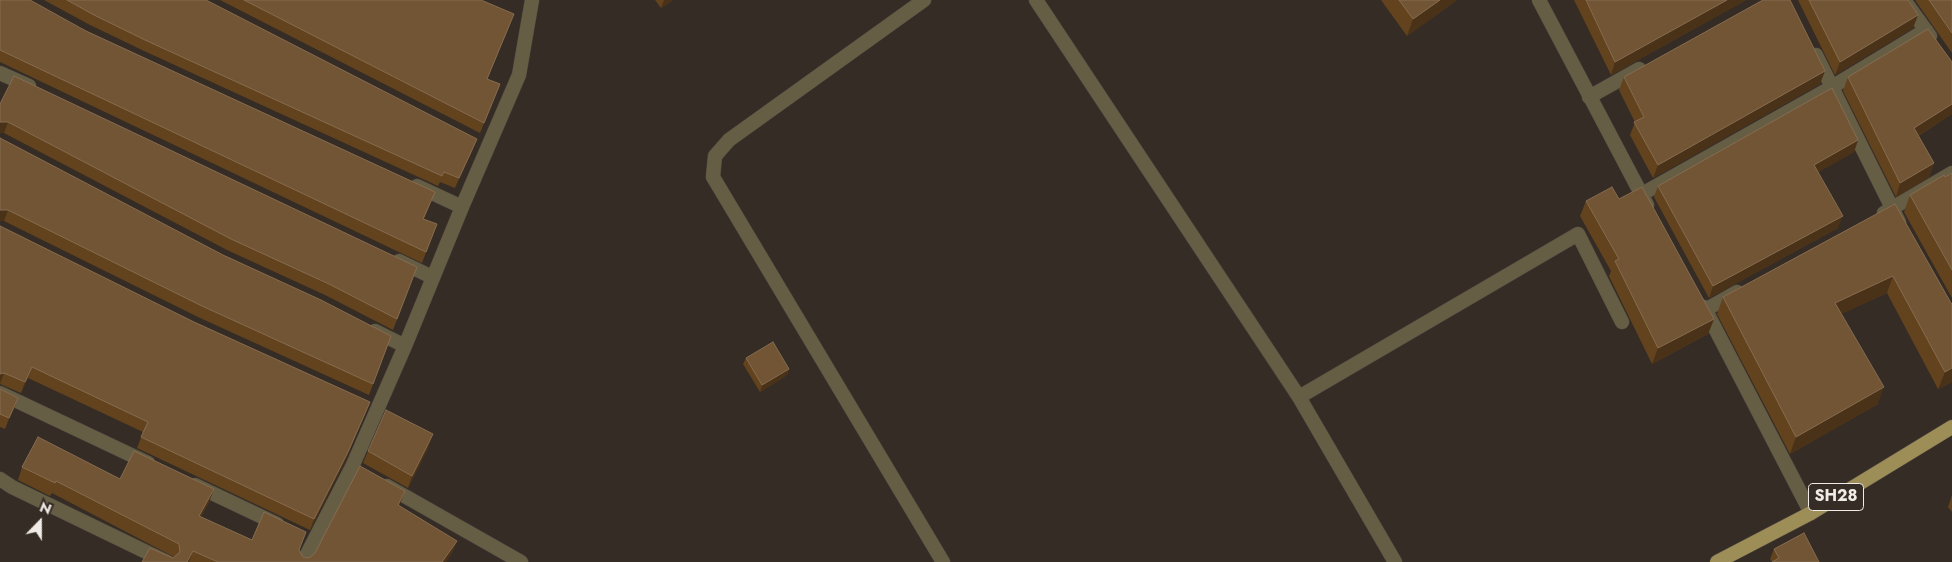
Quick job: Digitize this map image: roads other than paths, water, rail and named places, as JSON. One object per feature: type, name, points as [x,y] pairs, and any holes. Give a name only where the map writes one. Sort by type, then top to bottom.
[{"type":"main road","name":"SH28","points":[[1718,562],[1811,513],[1952,427]]},
{"type":"street","points":[[924,0],[729,140],[715,156],[713,177],[943,562]]},
{"type":"street","points":[[1036,0],[1299,397],[1395,562]]},
{"type":"street","points":[[1539,0],[1655,219]]},
{"type":"street","points":[[1904,0],[1936,45]]},
{"type":"street","points":[[304,562],[309,539],[356,469],[372,406],[405,346],[462,207],[484,145],[519,76],[528,2]]},
{"type":"street","points":[[1642,194],[1832,87],[1926,30]]},
{"type":"street","points":[[1810,43],[1906,234]]},
{"type":"street","points":[[1589,97],[1651,63]]},
{"type":"street","points":[[0,73],[45,94]]},
{"type":"street","points":[[1875,218],[1952,173]]},
{"type":"street","points":[[408,182],[462,207]]},
{"type":"street","points":[[1299,397],[1578,234],[1622,322]]},
{"type":"street","points":[[387,256],[432,277]]},
{"type":"street","points":[[1705,310],[1748,287]]},
{"type":"street","points":[[1696,293],[1811,513]]},
{"type":"street","points":[[363,324],[405,346]]},
{"type":"street","points":[[0,393],[161,469]]},
{"type":"street","points":[[179,478],[286,528]]},
{"type":"street","points":[[0,479],[12,487],[167,562]]},
{"type":"street","points":[[377,481],[521,562]]}]
